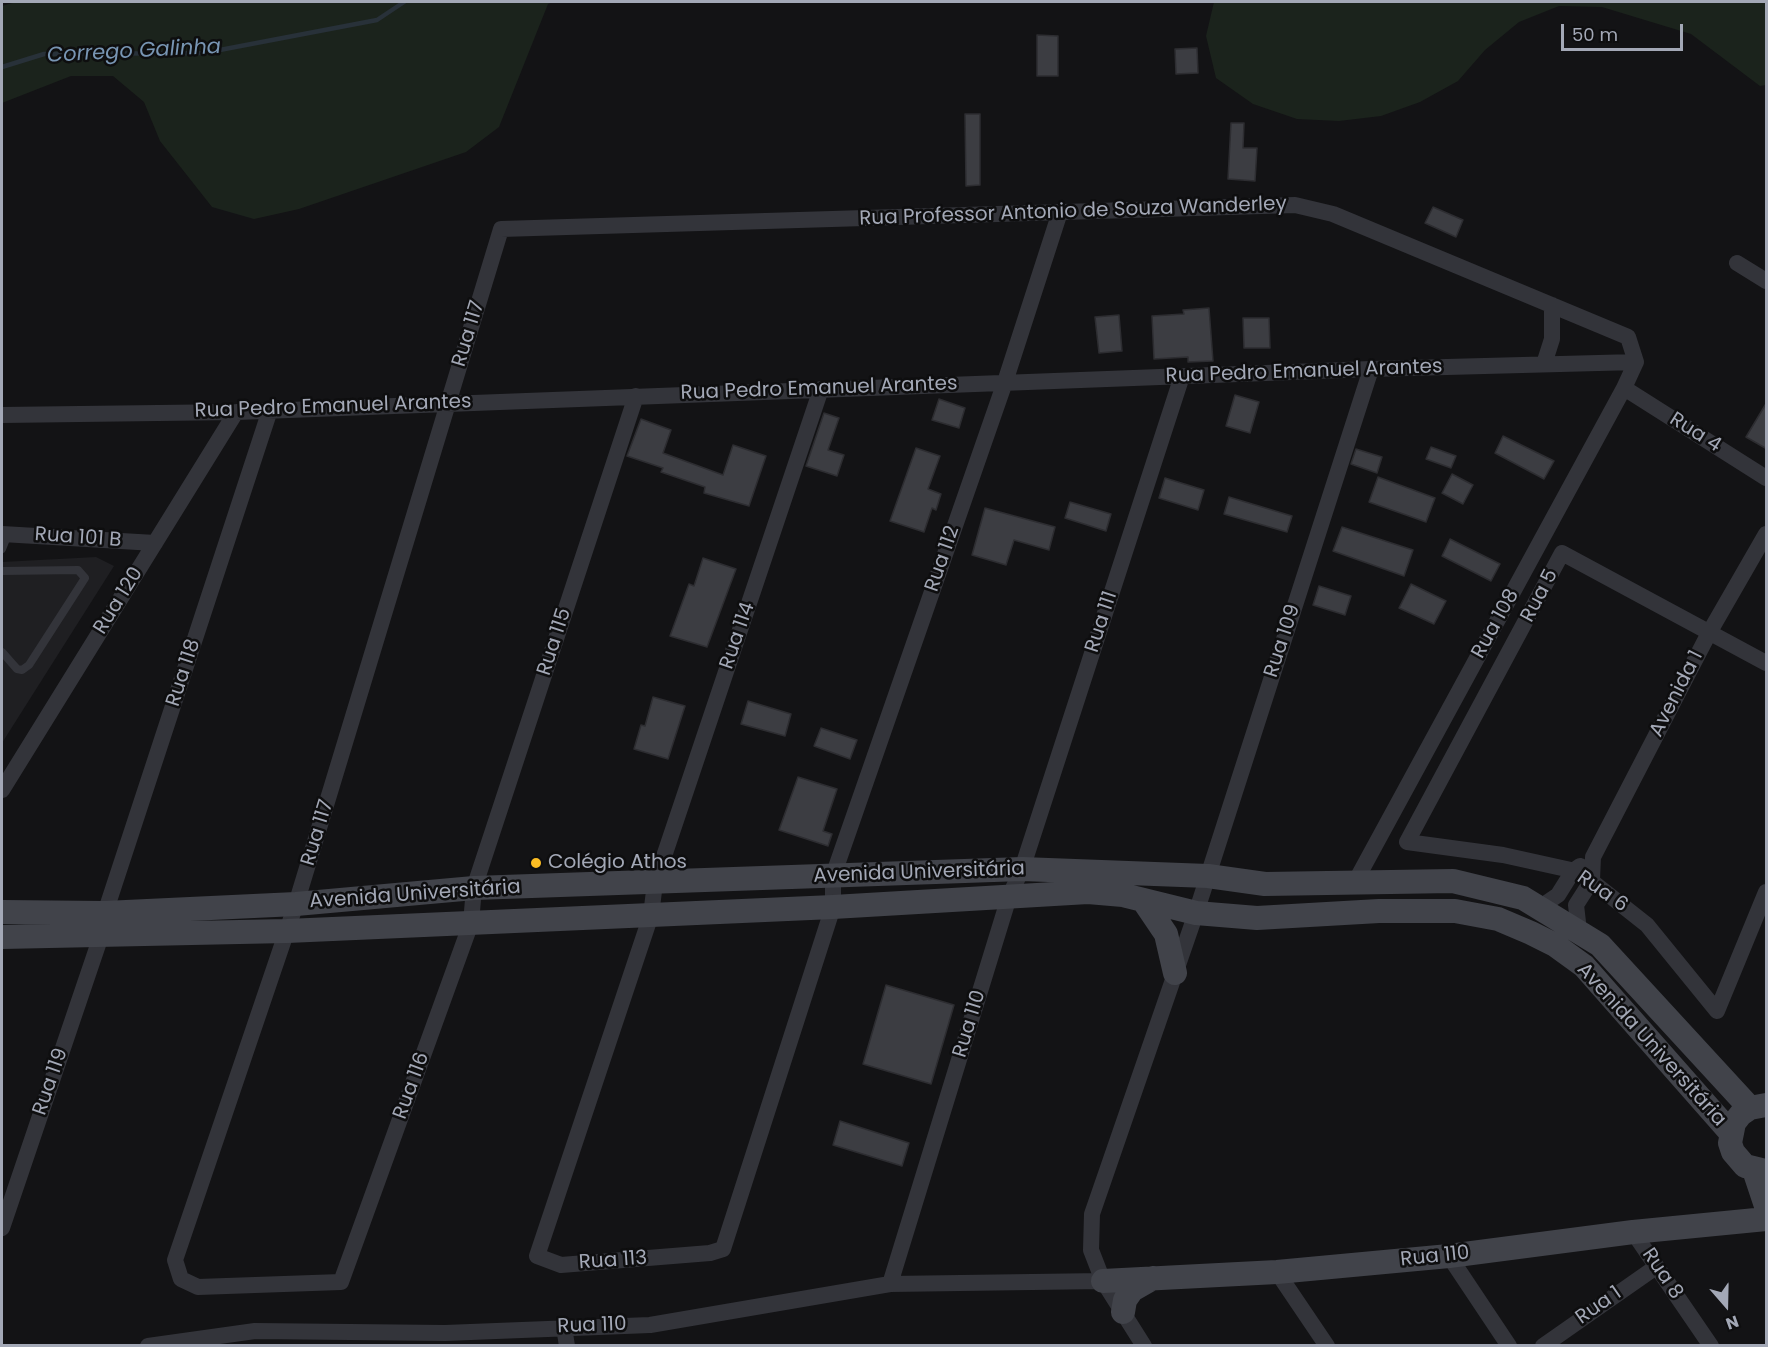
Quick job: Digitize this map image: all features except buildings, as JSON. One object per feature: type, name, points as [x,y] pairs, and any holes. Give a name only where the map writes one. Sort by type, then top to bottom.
[{"type":"street","name":"Rua Professor Antonio de Souza Wanderley","points":[[501,229],[1295,205],[1333,213],[1628,337],[1636,362]]},
{"type":"street","name":"Rua 112","points":[[833,908],[833,876],[1005,382],[1060,212]]},
{"type":"street","name":"Rua 117","points":[[341,1282],[198,1287],[181,1279],[175,1260],[296,904],[501,229]]},
{"type":"street","points":[[1737,263],[1767,281]]},
{"type":"street","points":[[1544,364],[1551,339],[1552,305]]},
{"type":"street","name":"Rua Pedro Emanuel Arantes","points":[[2,415],[236,412],[1005,382],[1636,362]]},
{"type":"street","name":"Rua 108","points":[[1354,884],[1624,388],[1636,362]]},
{"type":"street","name":"Rua 109","points":[[1196,913],[1371,369]]},
{"type":"street","name":"Rua 111","points":[[1022,869],[1182,376]]},
{"type":"street","name":"Rua 4","points":[[1624,388],[1767,478]]},
{"type":"street","name":"Rua 114","points":[[655,883],[821,389]]},
{"type":"street","name":"Rua 115","points":[[474,888],[636,396]]},
{"type":"street","name":"Rua 118","points":[[103,925],[270,410]]},
{"type":"street","name":"Rua 120","points":[[2,790],[236,412]]},
{"type":"street","name":"Avenida 1","points":[[1592,880],[1593,857],[1709,633],[1767,534]]},
{"type":"street","name":"Rua 101 B","points":[[4,539],[155,543]]},
{"type":"street","name":"Rua 5","points":[[1407,842],[1562,553],[1767,663]]},
{"type":"street","name":"Rua 6","points":[[1407,842],[1503,855],[1573,871],[1592,880],[1647,924],[1717,1011],[1767,892]]},
{"type":"street","name":"Avenida 1","points":[[1573,871],[1593,857]]},
{"type":"street","name":"Avenida Universitária","points":[[2,937],[296,904],[474,888],[1022,869],[1208,876],[1272,884],[1453,881],[1523,898],[1600,945],[1758,1106],[1741,1114],[1731,1133],[1730,1143],[1738,1160],[1760,1171]]},
{"type":"street","name":"Rua 110","points":[[890,1284],[1010,897],[1022,869]]},
{"type":"street","points":[[1539,908],[1558,895],[1573,871]]},
{"type":"street","points":[[1579,931],[1576,905],[1592,880]]},
{"type":"street","name":"Rua 113","points":[[655,883],[651,915],[537,1256],[561,1265],[710,1253],[723,1249],[833,908]]},
{"type":"street","points":[[1272,884],[1278,917]]},
{"type":"street","name":"Rua 116","points":[[341,1282],[471,923],[474,888]]},
{"type":"street","name":"Avenida Universitária","points":[[2,912],[103,925],[287,931],[833,908],[1088,892],[1143,900],[1196,913],[1257,918],[1379,911],[1455,911],[1498,919],[1531,933],[1555,945],[1584,966],[1731,1133]]},
{"type":"street","points":[[1143,900],[1166,934],[1175,973]]},
{"type":"street","points":[[1144,1346],[1103,1281],[1091,1250],[1092,1214],[1196,913]]},
{"type":"street","name":"Rua 119","points":[[2,1228],[103,925]]},
{"type":"street","points":[[1760,1171],[1767,1206]]},
{"type":"street","name":"Rua 110","points":[[148,1346],[255,1331],[445,1333],[650,1325],[890,1284],[1103,1281],[1277,1272],[1449,1256],[1633,1232],[1767,1219]]},
{"type":"street","name":"Rua 8","points":[[1633,1232],[1711,1346]]},
{"type":"street","points":[[1449,1256],[1509,1346]]},
{"type":"street","name":"Rua 1","points":[[1543,1346],[1656,1267]]},
{"type":"street","points":[[1277,1272],[1327,1346]]},
{"type":"street","points":[[1123,1312],[1125,1300],[1132,1290],[1153,1278]]},
{"type":"street","points":[[564,1327],[567,1346]]},
{"type":"lane","points":[[2,571],[78,570],[85,578],[29,665],[22,670],[17,669],[2,652]]},
{"type":"shaded area","points":[[16,2],[553,2],[548,4],[499,127],[466,152],[299,209],[254,219],[212,207],[160,141],[144,102],[113,76],[71,76],[2,103],[2,6]]},
{"type":"shaded area","points":[[1214,2],[1766,2],[1766,85],[1760,86],[1691,34],[1602,7],[1559,6],[1519,22],[1485,50],[1458,81],[1420,102],[1381,116],[1339,121],[1297,119],[1253,104],[1216,78],[1206,36]]},
{"type":"shaded area","points":[[96,557],[114,566],[2,743],[2,562]]},
{"type":"waterway","name":"Corrego Galinha","points":[[2,67],[44,54],[204,53],[377,20],[404,2]]},
{"type":"place","name":"Colégio Athos","points":[[536,863]]}]
